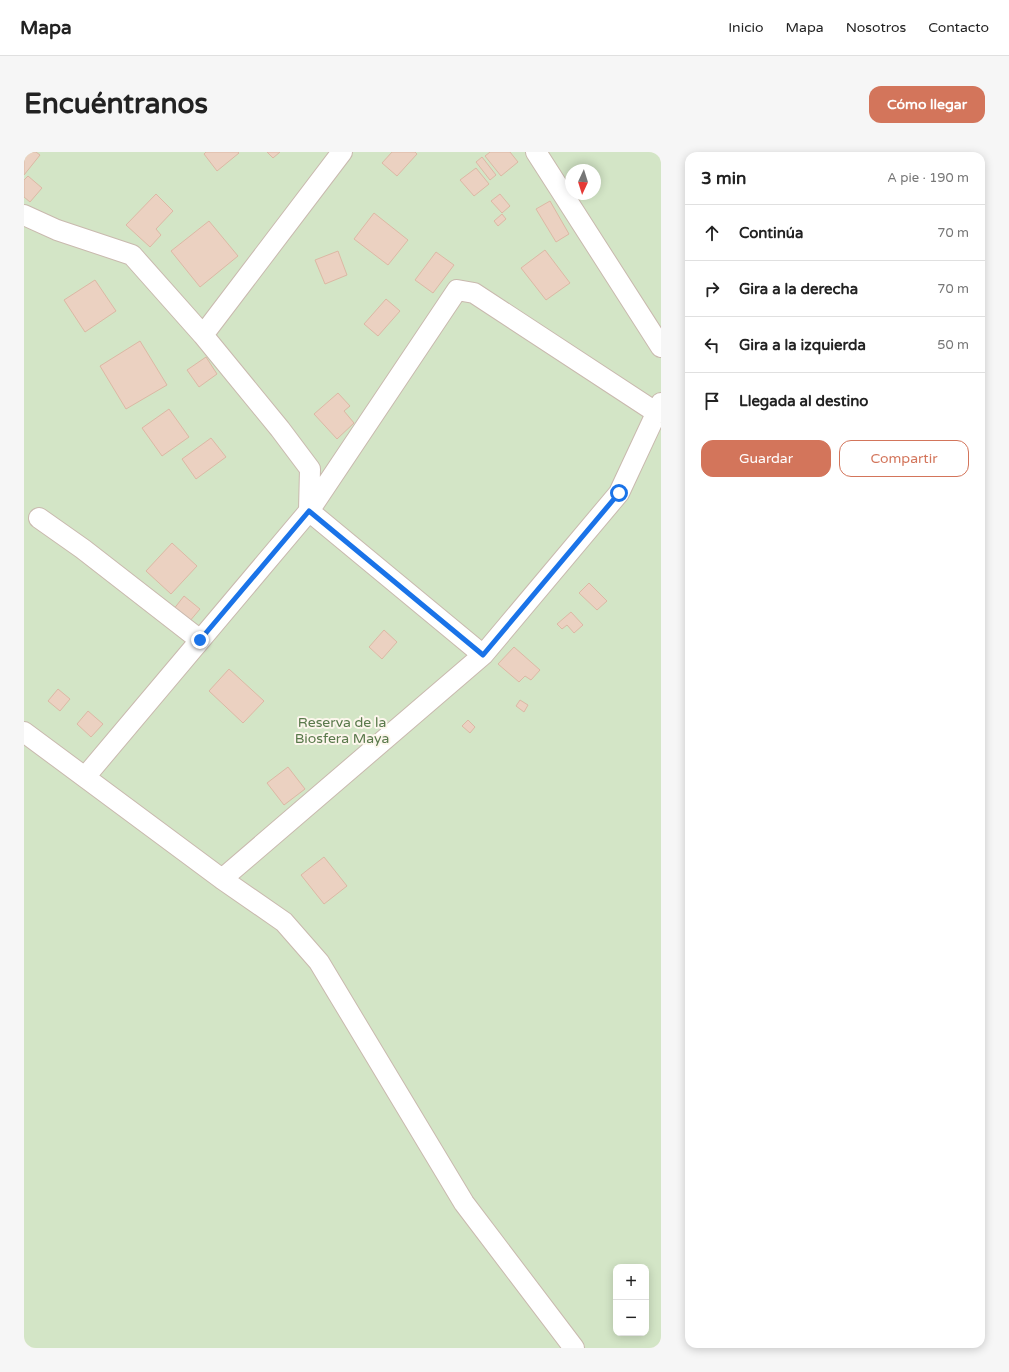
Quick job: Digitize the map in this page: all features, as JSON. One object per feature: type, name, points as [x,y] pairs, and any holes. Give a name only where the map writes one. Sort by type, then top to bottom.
[{"type":"street","points":[[204,335],[342,152]]},
{"type":"street","points":[[536,152],[661,347]]},
{"type":"street","points":[[24,215],[57,230],[132,255],[204,335],[280,429],[310,469],[309,511]]},
{"type":"street","points":[[84,777],[309,511],[457,290],[474,292],[659,408],[619,493],[483,655],[222,879]]},
{"type":"street","points":[[309,511],[483,655]]},
{"type":"street","points":[[39,518],[200,640]]},
{"type":"street","points":[[24,732],[222,879],[284,922],[319,962],[464,1203],[574,1348]]},
{"type":"green space","name":"Reserva de la Biosfera Maya","points":[[24,152],[661,152],[661,1348],[24,1348]]},
{"type":"building","points":[[24,152],[36,152],[40,155],[24,175]]},
{"type":"building","points":[[206,152],[239,153],[217,171],[204,154]]},
{"type":"building","points":[[267,152],[280,152],[273,158]]},
{"type":"building","points":[[392,152],[415,152],[417,154],[397,176],[382,163]]},
{"type":"building","points":[[490,152],[510,152],[518,162],[501,176],[485,156]]},
{"type":"building","points":[[482,157],[496,175],[490,180],[476,162]]},
{"type":"building","points":[[476,168],[489,184],[474,196],[460,180]]},
{"type":"building","points":[[28,176],[42,188],[30,202],[24,197],[24,180]]},
{"type":"building","points":[[156,194],[173,211],[156,229],[161,235],[150,247],[126,225]]},
{"type":"building","points":[[500,194],[510,206],[502,213],[491,201]]},
{"type":"building","points":[[550,201],[569,234],[556,242],[536,209]]},
{"type":"building","points":[[374,213],[408,240],[388,265],[354,239]]},
{"type":"building","points":[[502,214],[506,219],[498,226],[494,221]]},
{"type":"building","points":[[209,221],[238,256],[200,287],[171,251]]},
{"type":"building","points":[[545,250],[570,283],[546,300],[521,268]]},
{"type":"building","points":[[338,251],[347,275],[325,284],[315,260]]},
{"type":"building","points":[[436,252],[454,265],[433,293],[415,280]]},
{"type":"building","points":[[95,280],[116,311],[85,332],[64,300]]},
{"type":"building","points":[[386,299],[400,311],[378,336],[364,324]]},
{"type":"building","points":[[140,341],[167,385],[126,409],[100,366]]},
{"type":"building","points":[[206,357],[217,374],[199,387],[187,370]]},
{"type":"building","points":[[338,393],[350,406],[344,411],[354,423],[337,439],[314,414]]},
{"type":"building","points":[[169,409],[189,437],[162,456],[142,428]]},
{"type":"building","points":[[211,438],[226,457],[196,479],[182,459]]},
{"type":"building","points":[[172,543],[197,566],[171,594],[146,571]]},
{"type":"building","points":[[589,583],[607,601],[597,610],[579,593]]},
{"type":"building","points":[[184,596],[200,609],[189,622],[173,610]]},
{"type":"building","points":[[571,612],[583,625],[574,633],[567,625],[562,629],[557,624]]},
{"type":"building","points":[[384,630],[397,642],[382,659],[369,647]]},
{"type":"building","points":[[514,647],[540,670],[531,680],[525,676],[519,682],[498,664]]},
{"type":"building","points":[[229,669],[264,701],[243,723],[209,691]]},
{"type":"building","points":[[58,689],[70,699],[60,711],[48,701]]},
{"type":"building","points":[[520,700],[528,705],[524,712],[516,706]]},
{"type":"building","points":[[88,711],[103,724],[91,737],[77,724]]},
{"type":"building","points":[[468,720],[475,727],[470,733],[462,726]]},
{"type":"building","points":[[288,767],[305,789],[284,805],[267,783]]},
{"type":"building","points":[[324,857],[347,886],[324,904],[301,875]]},
{"type":"route","points":[[200,640],[309,511],[483,655],[619,493]]}]
